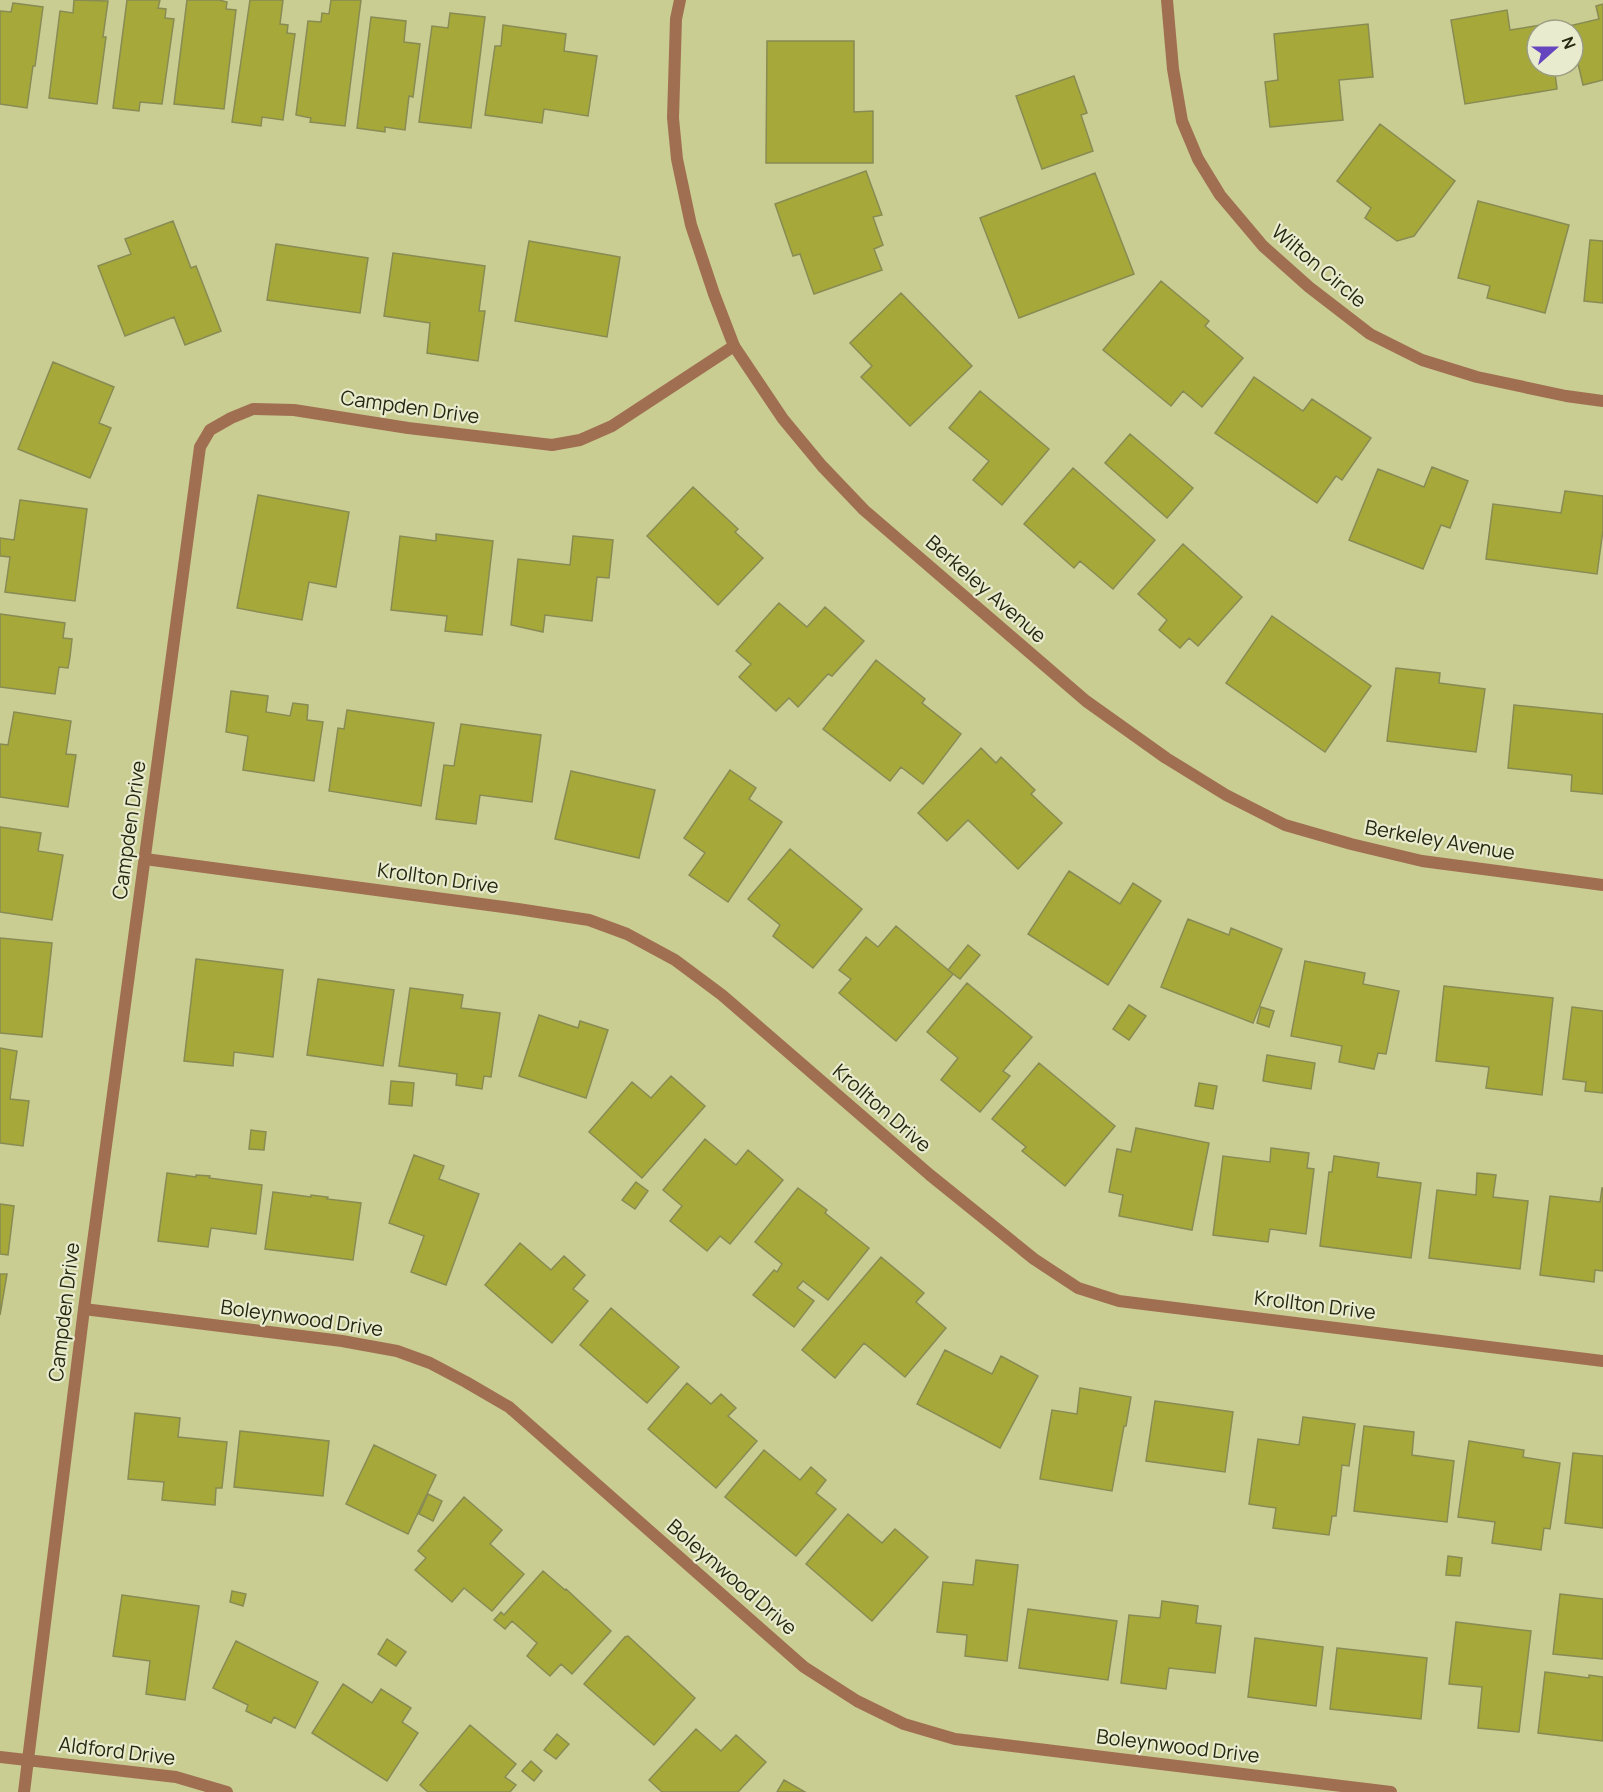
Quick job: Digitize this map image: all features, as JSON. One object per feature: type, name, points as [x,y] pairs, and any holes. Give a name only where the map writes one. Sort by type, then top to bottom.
[{"type":"street","name":"Berkeley Avenue","points":[[680,0],[676,19],[673,118],[677,159],[691,225],[714,294],[734,346],[783,418],[822,466],[864,510],[1086,701],[1166,758],[1226,795],[1284,825],[1422,861],[1603,885]]},
{"type":"street","name":"Wilton Circle","points":[[1167,0],[1173,69],[1182,121],[1198,159],[1220,195],[1263,246],[1309,287],[1370,334],[1422,360],[1478,377],[1566,396],[1603,401]]},
{"type":"street","name":"Campden Drive","points":[[24,1792],[84,1309],[200,447],[210,430],[253,409],[294,410],[408,428],[552,445],[580,440],[612,426],[734,346]]},
{"type":"street","name":"Krollton Drive","points":[[145,859],[530,910],[589,920],[627,934],[675,960],[722,995],[930,1175],[1034,1259],[1078,1288],[1119,1300],[1603,1361]]},
{"type":"street","name":"Boleynwood Drive","points":[[84,1309],[342,1341],[397,1351],[430,1363],[509,1407],[804,1667],[857,1701],[904,1724],[955,1739],[1391,1792]]},
{"type":"street","name":"Aldford Drive","points":[[0,1757],[176,1777],[228,1792]]},
{"type":"building","points":[[74,0],[108,1],[103,37],[106,37],[97,104],[49,98],[60,11],[73,13]]},
{"type":"building","points":[[127,0],[160,0],[158,8],[166,9],[165,18],[174,19],[162,104],[140,102],[139,111],[113,108]]},
{"type":"building","points":[[187,0],[219,0],[227,2],[226,9],[236,10],[224,109],[174,104]]},
{"type":"building","points":[[250,0],[283,0],[280,24],[288,25],[287,33],[295,34],[283,120],[262,117],[261,126],[232,122]]},
{"type":"building","points":[[331,0],[361,0],[345,126],[310,122],[311,118],[296,115],[308,21],[321,22],[322,13],[329,14]]},
{"type":"building","points":[[13,3],[43,7],[27,108],[0,104],[0,11],[11,12]]},
{"type":"building","points":[[1603,4],[1603,80],[1583,85],[1581,78],[1585,78],[1585,22],[1599,19],[1596,6]]},
{"type":"building","points":[[1507,10],[1510,30],[1525,28],[1525,78],[1556,78],[1557,89],[1465,104],[1451,20]]},
{"type":"building","points":[[450,13],[485,17],[471,128],[419,122],[432,26],[448,28]]},
{"type":"building","points":[[371,17],[406,21],[404,42],[420,44],[413,97],[409,96],[405,130],[385,127],[385,132],[357,128]]},
{"type":"building","points":[[1368,24],[1373,77],[1339,80],[1343,120],[1270,127],[1265,82],[1278,80],[1274,34]]},
{"type":"building","points":[[503,25],[566,34],[564,51],[597,56],[588,116],[544,109],[542,123],[485,115],[495,46],[501,46]]},
{"type":"building","points":[[767,41],[854,41],[854,112],[873,111],[873,163],[766,163]]},
{"type":"building","points":[[1074,76],[1087,113],[1081,115],[1093,151],[1042,169],[1016,96]]},
{"type":"building","points":[[1380,124],[1455,181],[1414,236],[1397,241],[1365,218],[1371,208],[1337,181]]},
{"type":"building","points":[[866,171],[882,215],[873,217],[883,245],[874,249],[882,270],[814,294],[800,254],[793,256],[775,204]]},
{"type":"building","points":[[1095,173],[1134,274],[1019,318],[980,218]]},
{"type":"building","points":[[1478,201],[1569,225],[1545,313],[1487,298],[1490,286],[1458,278]]},
{"type":"building","points":[[173,221],[191,268],[196,266],[221,331],[185,345],[174,317],[125,336],[98,266],[131,254],[125,239]]},
{"type":"building","points":[[1590,240],[1603,241],[1603,303],[1584,301]]},
{"type":"building","points":[[529,241],[620,257],[607,337],[515,321]]},
{"type":"building","points":[[276,244],[368,258],[360,313],[267,300]]},
{"type":"building","points":[[393,253],[485,266],[479,311],[485,311],[478,361],[427,353],[430,323],[384,316]]},
{"type":"building","points":[[1161,281],[1209,321],[1205,326],[1243,358],[1202,407],[1183,391],[1171,406],[1103,350]]},
{"type":"building","points":[[901,293],[972,366],[910,426],[861,377],[872,366],[850,343]]},
{"type":"building","points":[[53,362],[114,387],[99,423],[111,428],[90,478],[18,449]]},
{"type":"building","points":[[1254,377],[1303,411],[1312,399],[1371,438],[1342,480],[1336,476],[1317,503],[1215,433]]},
{"type":"building","points":[[980,391],[1049,449],[1002,505],[973,480],[989,461],[949,428]]},
{"type":"building","points":[[1130,434],[1193,488],[1167,518],[1105,463]]},
{"type":"building","points":[[1432,467],[1468,481],[1450,528],[1441,525],[1423,569],[1349,540],[1378,469],[1424,487]]},
{"type":"building","points":[[1073,468],[1155,540],[1113,589],[1080,561],[1074,568],[1024,524]]},
{"type":"building","points":[[693,487],[738,529],[735,532],[763,558],[718,605],[647,536]]},
{"type":"building","points":[[1565,491],[1603,496],[1603,530],[1597,574],[1486,559],[1493,504],[1561,513]]},
{"type":"building","points":[[258,495],[349,512],[336,587],[309,582],[302,620],[237,608]]},
{"type":"building","points":[[20,500],[87,509],[75,601],[5,592],[10,557],[0,556],[0,538],[14,540]]},
{"type":"building","points":[[436,534],[493,541],[482,635],[445,631],[447,616],[391,610],[400,536],[436,541]]},
{"type":"building","points":[[573,536],[613,540],[609,578],[597,577],[592,621],[545,615],[543,632],[511,625],[518,559],[570,565]]},
{"type":"building","points":[[1183,544],[1242,597],[1198,646],[1189,638],[1180,648],[1159,630],[1167,620],[1138,594]]},
{"type":"building","points":[[779,603],[807,627],[825,607],[864,641],[832,676],[828,674],[798,707],[789,698],[776,711],[739,677],[751,664],[736,651]]},
{"type":"building","points":[[0,614],[65,623],[63,638],[72,639],[70,657],[68,668],[59,667],[55,694],[0,687]]},
{"type":"building","points":[[1272,616],[1371,686],[1325,752],[1226,683]]},
{"type":"building","points":[[876,660],[925,699],[922,703],[961,734],[923,784],[901,767],[890,781],[823,729]]},
{"type":"building","points":[[1396,668],[1440,673],[1439,683],[1485,689],[1476,752],[1387,741]]},
{"type":"building","points":[[231,691],[268,696],[266,712],[290,716],[293,703],[308,705],[307,720],[323,722],[314,781],[243,770],[248,736],[226,732]]},
{"type":"building","points":[[1514,705],[1603,714],[1603,794],[1571,791],[1572,775],[1508,768]]},
{"type":"building","points":[[347,710],[434,723],[421,806],[329,791],[338,728],[344,729]]},
{"type":"building","points":[[14,712],[71,721],[66,754],[76,755],[68,807],[0,797],[0,744],[8,745]]},
{"type":"building","points":[[461,724],[541,735],[532,802],[480,795],[476,824],[436,819],[444,765],[454,766]]},
{"type":"building","points":[[981,748],[996,763],[1001,757],[1035,790],[1031,794],[1062,823],[1018,869],[968,820],[947,841],[918,813]]},
{"type":"building","points":[[730,770],[756,788],[749,799],[782,822],[728,902],[689,875],[705,853],[684,838]]},
{"type":"building","points":[[571,771],[655,790],[639,858],[555,839]]},
{"type":"building","points":[[0,827],[41,833],[38,851],[63,855],[52,920],[0,912]]},
{"type":"building","points":[[790,849],[862,909],[813,968],[773,936],[780,925],[748,899]]},
{"type":"building","points":[[1069,871],[1120,904],[1133,883],[1161,901],[1108,985],[1028,934]]},
{"type":"building","points":[[1188,919],[1229,935],[1231,928],[1282,949],[1253,1023],[1161,987]]},
{"type":"building","points":[[896,926],[953,974],[896,1041],[839,993],[851,979],[839,970],[866,937],[878,947]]},
{"type":"building","points":[[0,938],[52,943],[42,1037],[0,1033]]},
{"type":"building","points":[[968,945],[980,955],[960,979],[948,970]]},
{"type":"building","points":[[196,959],[283,970],[273,1057],[234,1052],[233,1066],[184,1061]]},
{"type":"building","points":[[1305,961],[1365,973],[1363,984],[1399,991],[1386,1054],[1378,1053],[1374,1069],[1339,1062],[1342,1046],[1291,1036]]},
{"type":"building","points":[[318,979],[394,990],[383,1066],[307,1055]]},
{"type":"building","points":[[967,983],[1032,1037],[1003,1071],[1010,1076],[980,1112],[941,1080],[958,1058],[927,1032]]},
{"type":"building","points":[[1444,986],[1553,998],[1542,1095],[1486,1088],[1489,1067],[1436,1061]]},
{"type":"building","points":[[410,988],[463,995],[461,1008],[500,1013],[491,1077],[484,1076],[482,1089],[456,1085],[457,1074],[399,1066]]},
{"type":"building","points":[[1129,1005],[1146,1016],[1129,1040],[1113,1029]]},
{"type":"building","points":[[1261,1007],[1274,1011],[1269,1027],[1257,1023]]},
{"type":"building","points":[[1572,1007],[1603,1011],[1603,1093],[1585,1091],[1586,1082],[1563,1079]]},
{"type":"building","points":[[539,1015],[578,1028],[580,1021],[608,1030],[586,1098],[519,1076]]},
{"type":"building","points":[[0,1048],[17,1051],[10,1099],[29,1101],[23,1146],[0,1143]]},
{"type":"building","points":[[1267,1055],[1315,1063],[1311,1089],[1263,1081]]},
{"type":"building","points":[[1039,1063],[1115,1126],[1065,1186],[1022,1151],[1026,1147],[992,1119]]},
{"type":"building","points":[[671,1076],[705,1106],[642,1178],[589,1132],[632,1082],[651,1098]]},
{"type":"building","points":[[391,1081],[414,1083],[412,1106],[389,1104]]},
{"type":"building","points":[[1199,1083],[1217,1086],[1213,1109],[1195,1106]]},
{"type":"building","points":[[1136,1128],[1209,1143],[1192,1230],[1119,1216],[1123,1195],[1109,1192],[1117,1149],[1131,1152]]},
{"type":"building","points":[[251,1130],[266,1132],[264,1150],[249,1149]]},
{"type":"building","points":[[705,1139],[736,1165],[748,1150],[783,1180],[730,1244],[720,1236],[707,1251],[670,1221],[682,1206],[663,1190]]},
{"type":"building","points":[[1271,1148],[1309,1153],[1307,1168],[1314,1169],[1306,1234],[1270,1229],[1268,1242],[1213,1235],[1223,1156],[1270,1162]]},
{"type":"building","points":[[414,1155],[444,1166],[439,1179],[479,1194],[446,1285],[411,1272],[424,1236],[389,1223]]},
{"type":"building","points":[[1334,1156],[1379,1163],[1377,1177],[1421,1183],[1411,1258],[1320,1246],[1329,1172],[1332,1172]]},
{"type":"building","points":[[167,1173],[196,1177],[196,1175],[210,1176],[209,1178],[262,1185],[256,1234],[211,1228],[208,1247],[158,1241]]},
{"type":"building","points":[[1477,1173],[1496,1175],[1493,1197],[1528,1201],[1520,1269],[1429,1258],[1437,1190],[1476,1195]]},
{"type":"building","points":[[636,1182],[648,1191],[635,1209],[622,1200]]},
{"type":"building","points":[[798,1188],[827,1210],[825,1213],[869,1248],[828,1300],[803,1281],[797,1288],[814,1301],[794,1327],[753,1295],[774,1270],[777,1272],[782,1264],[755,1242]]},
{"type":"building","points":[[1602,1188],[1603,1271],[1595,1270],[1594,1282],[1540,1275],[1550,1196],[1600,1202]]},
{"type":"building","points":[[273,1192],[328,1197],[327,1199],[361,1203],[353,1260],[265,1249]]},
{"type":"building","points":[[0,1204],[14,1206],[8,1255],[0,1254]]},
{"type":"building","points":[[520,1243],[551,1270],[564,1256],[585,1275],[573,1289],[588,1301],[552,1343],[485,1285]]},
{"type":"building","points":[[881,1257],[924,1293],[916,1302],[946,1328],[905,1377],[864,1343],[835,1378],[802,1350]]},
{"type":"building","points":[[0,1274],[7,1274],[0,1315]]},
{"type":"building","points":[[611,1308],[679,1367],[647,1403],[580,1345]]},
{"type":"building","points":[[945,1350],[992,1374],[1001,1356],[1038,1376],[1000,1448],[917,1404]]},
{"type":"building","points":[[687,1383],[711,1404],[721,1394],[736,1408],[728,1416],[757,1441],[716,1488],[648,1429]]},
{"type":"building","points":[[1080,1388],[1131,1397],[1112,1491],[1040,1479],[1052,1410],[1077,1414]]},
{"type":"building","points":[[1155,1401],[1233,1412],[1225,1472],[1146,1461]]},
{"type":"building","points":[[135,1413],[180,1418],[178,1437],[227,1442],[222,1488],[216,1488],[215,1505],[162,1500],[164,1482],[128,1479]]},
{"type":"building","points":[[1303,1417],[1355,1424],[1349,1466],[1342,1465],[1336,1516],[1332,1516],[1329,1535],[1273,1528],[1276,1508],[1249,1504],[1258,1439],[1299,1445]]},
{"type":"building","points":[[1364,1426],[1414,1432],[1412,1455],[1454,1461],[1447,1522],[1354,1511]]},
{"type":"building","points":[[240,1431],[329,1441],[323,1496],[234,1487]]},
{"type":"building","points":[[1469,1441],[1524,1450],[1523,1457],[1560,1463],[1550,1529],[1544,1528],[1541,1550],[1492,1543],[1495,1522],[1458,1517]]},
{"type":"building","points":[[374,1445],[436,1475],[408,1534],[346,1504]]},
{"type":"building","points":[[764,1450],[800,1480],[811,1467],[826,1480],[816,1493],[836,1509],[796,1556],[725,1497]]},
{"type":"building","points":[[1573,1453],[1603,1456],[1603,1528],[1565,1523]]},
{"type":"building","points":[[428,1494],[442,1501],[433,1521],[419,1514]]},
{"type":"building","points":[[464,1497],[502,1530],[490,1544],[524,1574],[492,1611],[464,1588],[452,1602],[415,1570],[426,1558],[418,1551]]},
{"type":"building","points":[[848,1514],[882,1543],[895,1529],[928,1557],[872,1621],[806,1564]]},
{"type":"building","points":[[1448,1556],[1462,1558],[1460,1576],[1446,1575]]},
{"type":"building","points":[[976,1560],[1018,1565],[1007,1661],[965,1656],[967,1635],[937,1632],[943,1582],[973,1585]]},
{"type":"building","points":[[543,1571],[611,1631],[572,1674],[561,1664],[550,1676],[527,1656],[537,1643],[512,1621],[505,1629],[494,1620],[501,1612],[504,1615]]},
{"type":"building","points":[[232,1591],[246,1594],[243,1606],[230,1602]]},
{"type":"building","points":[[1560,1594],[1603,1599],[1603,1659],[1553,1654]]},
{"type":"building","points":[[122,1595],[199,1606],[185,1700],[146,1694],[150,1661],[113,1656]]},
{"type":"building","points":[[1162,1601],[1198,1606],[1196,1623],[1221,1626],[1215,1673],[1169,1668],[1166,1689],[1121,1683],[1129,1615],[1160,1618]]},
{"type":"building","points":[[1028,1609],[1117,1621],[1108,1680],[1019,1668]]},
{"type":"building","points":[[1456,1622],[1531,1631],[1519,1732],[1478,1728],[1482,1687],[1449,1684]]},
{"type":"building","points":[[628,1636],[695,1698],[654,1745],[584,1684]]},
{"type":"building","points":[[1255,1638],[1323,1647],[1316,1706],[1248,1697]]},
{"type":"building","points":[[387,1639],[406,1652],[396,1666],[378,1654]]},
{"type":"building","points":[[236,1641],[318,1682],[295,1728],[274,1717],[271,1723],[246,1711],[248,1705],[213,1688]]},
{"type":"building","points":[[1337,1648],[1427,1658],[1421,1719],[1330,1709]]},
{"type":"building","points":[[1545,1672],[1589,1678],[1589,1675],[1603,1677],[1603,1741],[1538,1733]]},
{"type":"building","points":[[343,1684],[372,1703],[381,1689],[411,1708],[402,1722],[418,1733],[387,1781],[312,1733]]},
{"type":"building","points":[[470,1725],[516,1764],[505,1777],[516,1785],[510,1792],[428,1792],[420,1785]]},
{"type":"building","points":[[696,1729],[721,1751],[736,1735],[766,1762],[738,1792],[662,1792],[649,1780]]},
{"type":"building","points":[[557,1734],[569,1744],[556,1759],[544,1750]]},
{"type":"building","points":[[531,1761],[542,1771],[534,1781],[522,1771]]},
{"type":"building","points":[[784,1780],[805,1792],[777,1792]]}]
